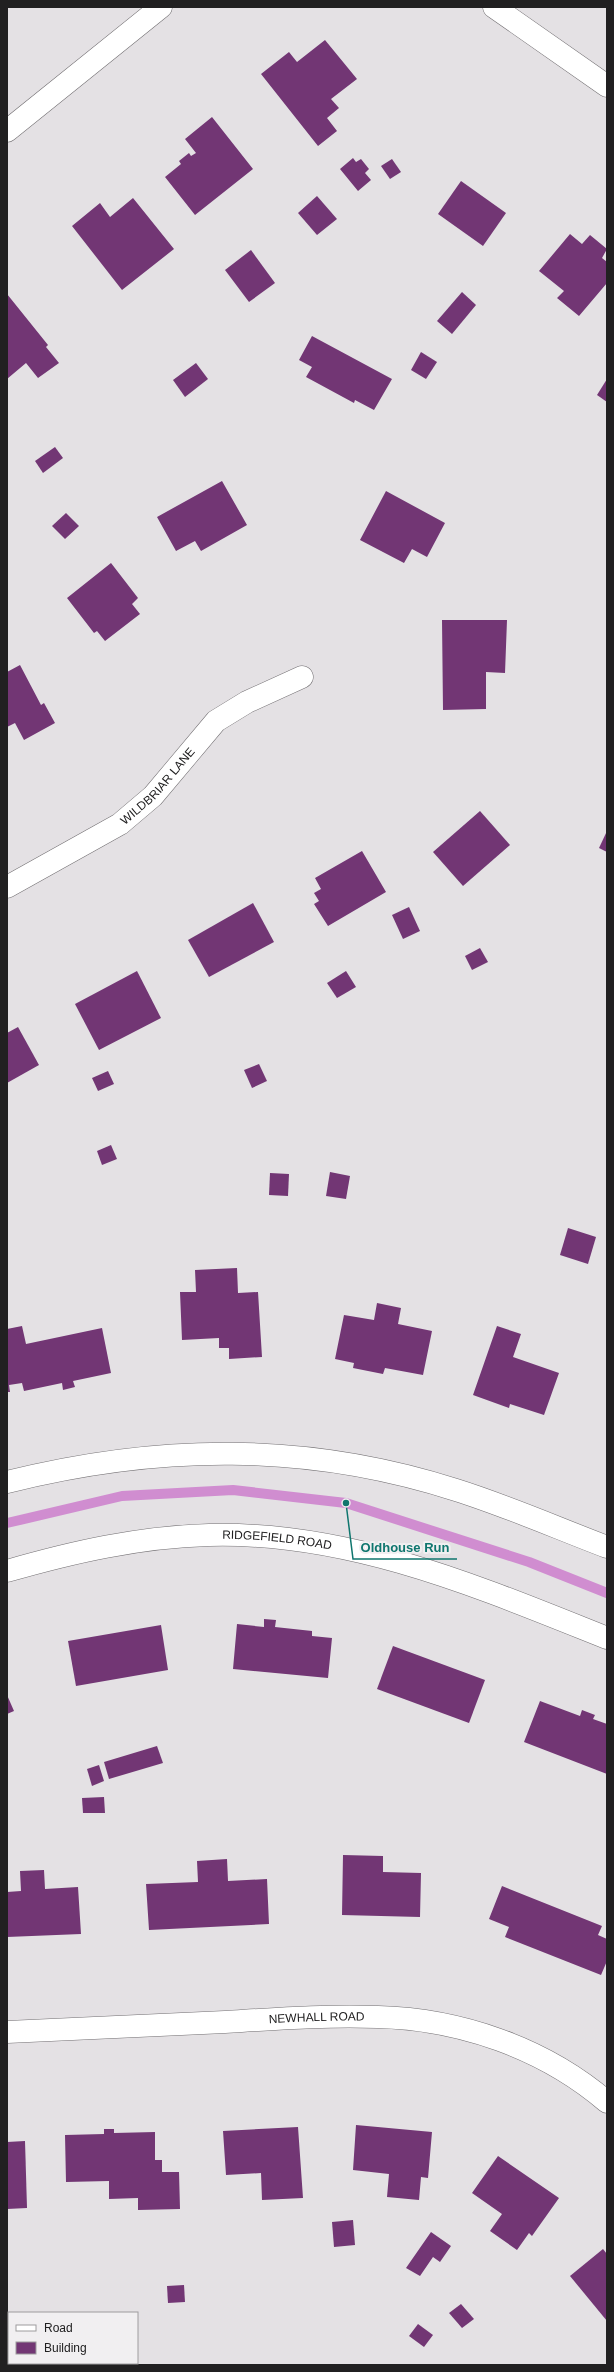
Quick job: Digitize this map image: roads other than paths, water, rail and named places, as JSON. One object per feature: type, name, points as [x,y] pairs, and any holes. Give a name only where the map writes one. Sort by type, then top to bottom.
[{"type":"street","points":[[7,131],[161,7]]},
{"type":"street","points":[[494,7],[607,86]]},
{"type":"street","name":"WILDBRIAR LANE","points":[[7,887],[120,824],[154,796],[216,721],[247,702],[302,677]]},
{"type":"street","points":[[7,1482],[54,1470],[129,1458],[190,1453],[258,1454],[364,1466],[456,1490],[607,1548]]},
{"type":"street","name":"RIDGEFIELD ROAD","points":[[7,1571],[72,1552],[138,1541],[209,1535],[268,1536],[349,1548],[415,1566],[485,1589],[607,1638]]},
{"type":"street","name":"NEWHALL ROAD","points":[[7,2032],[378,2016],[410,2019],[473,2030],[521,2048],[584,2082],[607,2102]]},
{"type":"waterway","points":[[7,1523],[122,1496],[233,1490],[346,1503],[529,1562],[607,1593]]},
{"type":"place","name":"Oldhouse Run","points":[[346,1503]]}]
